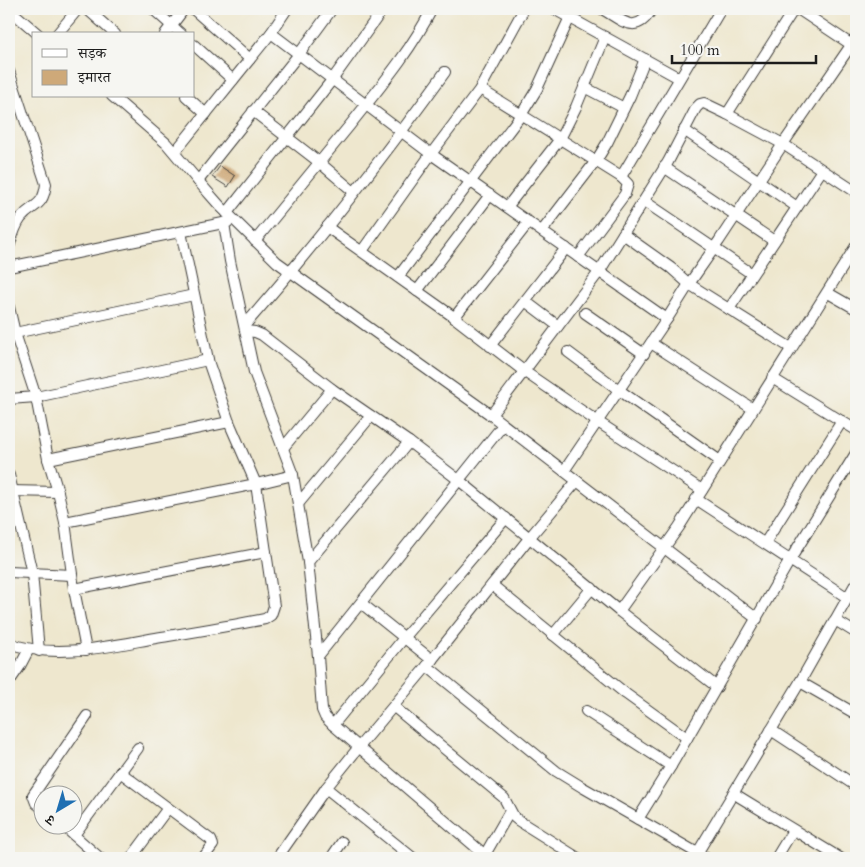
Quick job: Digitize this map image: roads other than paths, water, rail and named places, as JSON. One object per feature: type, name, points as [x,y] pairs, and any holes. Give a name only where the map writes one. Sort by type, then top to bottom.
[{"type":"street","points":[[9,9],[36,32]]},
{"type":"street","points":[[59,32],[78,9]]},
{"type":"street","points":[[87,9],[113,32]]},
{"type":"street","points":[[153,9],[168,29],[184,9]]},
{"type":"street","points":[[193,9],[250,59]]},
{"type":"street","points":[[175,152],[271,33],[287,9]]},
{"type":"street","points":[[198,181],[332,9]]},
{"type":"street","points":[[9,267],[224,223],[383,9]]},
{"type":"street","points":[[256,241],[406,53],[432,9]]},
{"type":"street","points":[[362,251],[480,90],[524,9]]},
{"type":"street","points":[[554,9],[679,78]]},
{"type":"street","points":[[602,9],[628,24],[634,25],[641,22],[652,9]]},
{"type":"street","points":[[621,177],[721,9]]},
{"type":"street","points":[[727,114],[794,9]]},
{"type":"street","points":[[564,471],[783,144],[854,42],[798,9]]},
{"type":"street","points":[[398,277],[521,115],[537,89],[570,17]]},
{"type":"street","points":[[271,33],[432,154],[667,319]]},
{"type":"street","points":[[507,207],[560,139],[576,108],[605,37]]},
{"type":"street","points":[[195,46],[233,80]]},
{"type":"street","points":[[542,231],[596,162],[624,108],[645,59]]},
{"type":"street","points":[[9,71],[46,184],[44,195],[40,202],[22,216],[18,222],[9,247]]},
{"type":"street","points":[[245,328],[402,131],[445,72]]},
{"type":"street","points":[[584,87],[624,108]]},
{"type":"street","points":[[480,90],[621,177],[628,184],[625,194],[578,257]]},
{"type":"street","points":[[115,98],[175,152],[198,181],[278,262],[491,415],[757,619]]},
{"type":"street","points":[[188,98],[206,114]]},
{"type":"street","points":[[491,415],[600,272],[700,104],[704,103],[727,114],[783,144],[856,192]]},
{"type":"street","points":[[253,111],[319,162],[354,192]]},
{"type":"street","points":[[684,130],[797,207]]},
{"type":"street","points":[[664,167],[774,241]]},
{"type":"street","points":[[729,309],[822,170]]},
{"type":"street","points":[[417,291],[490,195]]},
{"type":"street","points":[[644,201],[752,274]]},
{"type":"street","points":[[454,318],[529,222]]},
{"type":"street","points":[[224,223],[230,261],[254,372],[293,475],[308,562],[322,710],[325,717],[484,856],[510,811]]},
{"type":"street","points":[[327,227],[454,318],[525,372],[702,490]]},
{"type":"street","points":[[9,643],[28,649],[86,650],[265,619],[271,615],[274,606],[256,484],[229,422],[208,360],[181,232]]},
{"type":"street","points":[[623,234],[671,268],[689,284],[791,348]]},
{"type":"street","points":[[619,611],[702,490],[856,246]]},
{"type":"street","points":[[490,346],[566,248]]},
{"type":"street","points":[[828,292],[856,309]]},
{"type":"street","points":[[12,334],[194,295]]},
{"type":"street","points":[[526,300],[558,326]]},
{"type":"street","points":[[9,307],[12,334],[36,397],[48,459],[65,522],[74,589],[86,650]]},
{"type":"street","points":[[584,313],[644,354]]},
{"type":"street","points":[[245,328],[262,335],[332,389],[409,442],[716,687]]},
{"type":"street","points":[[651,343],[753,409]]},
{"type":"street","points":[[568,352],[720,461]]},
{"type":"street","points":[[9,399],[36,397],[208,360]]},
{"type":"street","points":[[772,378],[856,430]]},
{"type":"street","points":[[283,448],[332,389]]},
{"type":"street","points":[[298,504],[372,416]]},
{"type":"street","points":[[765,543],[842,421]]},
{"type":"street","points":[[48,459],[229,422]]},
{"type":"street","points":[[318,656],[503,425]]},
{"type":"street","points":[[308,562],[409,442]]},
{"type":"street","points":[[638,819],[671,766],[790,560],[856,453]]},
{"type":"street","points":[[9,474],[10,491],[32,573],[40,650]]},
{"type":"street","points":[[65,522],[293,475]]},
{"type":"street","points":[[277,858],[326,788],[577,481]]},
{"type":"street","points":[[10,491],[58,492]]},
{"type":"street","points":[[696,499],[848,598]]},
{"type":"street","points":[[333,725],[506,518]]},
{"type":"street","points":[[74,589],[266,552]]},
{"type":"street","points":[[9,572],[72,575]]},
{"type":"street","points":[[361,603],[404,638],[430,663],[556,771],[699,857],[856,583]]},
{"type":"street","points":[[492,585],[626,694],[687,738]]},
{"type":"street","points":[[553,635],[592,588]]},
{"type":"street","points":[[835,620],[856,633]]},
{"type":"street","points":[[11,676],[28,649]]},
{"type":"street","points":[[800,682],[856,714]]},
{"type":"street","points":[[394,707],[504,798],[508,803],[510,811],[518,821],[578,858]]},
{"type":"street","points":[[586,711],[671,766]]},
{"type":"street","points":[[41,784],[87,716]]},
{"type":"street","points":[[771,730],[856,786]]},
{"type":"street","points":[[100,858],[74,835],[138,748]]},
{"type":"street","points":[[120,772],[211,840],[212,845],[203,858]]},
{"type":"street","points":[[326,788],[413,858]]},
{"type":"street","points":[[734,793],[840,858]]},
{"type":"street","points":[[131,858],[168,808]]},
{"type":"street","points":[[776,858],[793,830]]},
{"type":"street","points":[[331,858],[342,842]]}]
